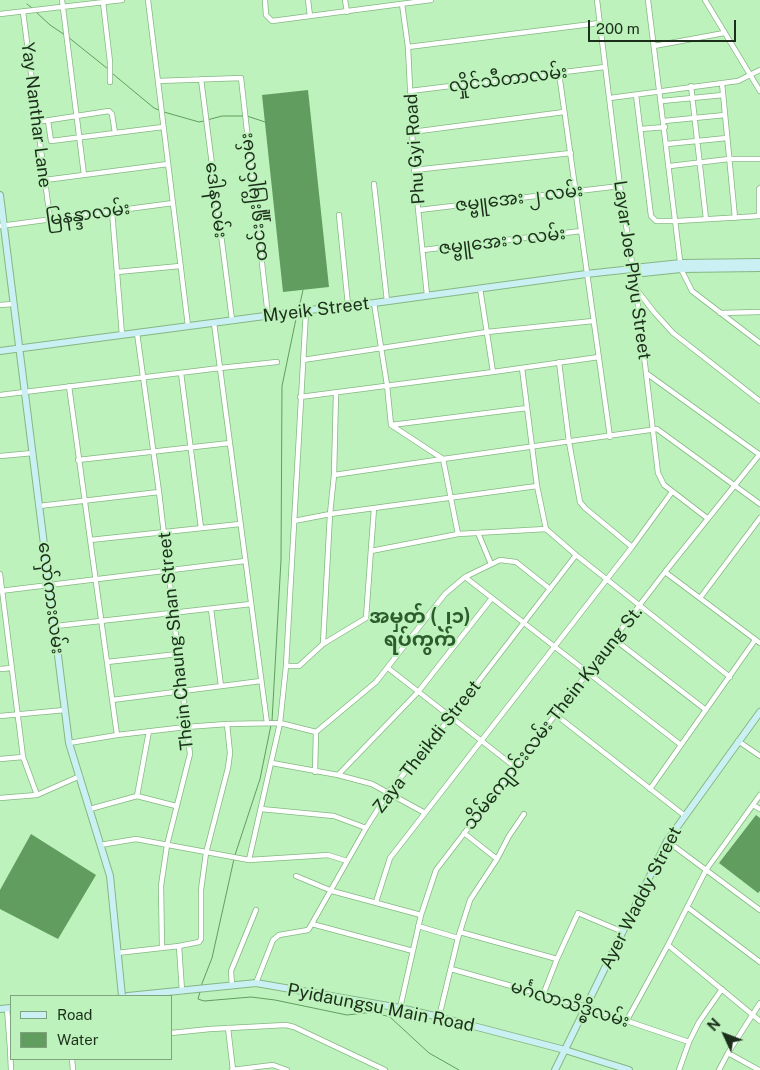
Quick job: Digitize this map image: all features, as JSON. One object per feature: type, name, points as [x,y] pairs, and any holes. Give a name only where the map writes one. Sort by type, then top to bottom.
[{"type":"main road","name":"လှော်ကားလမ်း","points":[[0,196],[2,225],[70,744],[110,876],[122,995]]},
{"type":"main road","points":[[681,266],[760,262]]},
{"type":"main road","name":"Myeik Street","points":[[0,351],[586,274],[632,270],[643,273],[681,266]]},
{"type":"main road","points":[[681,266],[760,268]]},
{"type":"main road","name":"Ayer Waddy Street","points":[[555,1070],[667,841],[760,712]]},
{"type":"main road","name":"Pyidaungsu Main Road","points":[[139,995],[256,983],[400,1008],[565,1050],[629,1070]]},
{"type":"street","points":[[62,0],[84,175]]},
{"type":"street","points":[[0,14],[122,0]]},
{"type":"street","points":[[148,0],[188,326]]},
{"type":"street","points":[[265,0],[266,15],[272,21],[347,12],[392,3],[402,4],[429,0]]},
{"type":"street","points":[[308,0],[310,16]]},
{"type":"street","points":[[345,0],[347,12]]},
{"type":"street","name":"Layar Joe Phyu Street","points":[[597,0],[620,186],[636,289],[658,473],[664,485],[707,518]]},
{"type":"street","points":[[648,0],[662,100],[681,266],[692,291],[760,343]]},
{"type":"street","points":[[705,0],[760,91]]},
{"type":"street","points":[[103,2],[110,62],[110,82]]},
{"type":"street","name":"Phu Gyi Road","points":[[402,4],[408,47],[414,170],[427,295]]},
{"type":"street","name":"Yay Nanthar Lane","points":[[23,12],[50,219]]},
{"type":"street","points":[[408,47],[600,23]]},
{"type":"street","points":[[654,46],[724,33]]},
{"type":"street","name":"လှိုင်သီတာလမ်း","points":[[410,91],[605,67]]},
{"type":"street","points":[[610,98],[738,81],[760,70]]},
{"type":"street","points":[[559,73],[610,437]]},
{"type":"street","name":"ထင်းရှူးမြိုင်လမ်း","points":[[200,79],[240,78],[268,316]]},
{"type":"street","points":[[158,81],[200,79]]},
{"type":"street","name":"ဒေါနလမ်း","points":[[200,79],[232,320]]},
{"type":"street","points":[[722,83],[735,218]]},
{"type":"street","points":[[692,86],[706,219]]},
{"type":"street","points":[[636,95],[651,216],[656,221],[760,216],[760,188]]},
{"type":"street","points":[[662,100],[723,95]]},
{"type":"street","points":[[37,122],[109,111],[112,114],[115,133]]},
{"type":"street","points":[[412,132],[564,112]]},
{"type":"street","points":[[664,121],[725,114]]},
{"type":"street","points":[[48,121],[51,141],[163,127]]},
{"type":"street","points":[[641,129],[665,126]]},
{"type":"street","points":[[667,144],[727,138]]},
{"type":"street","points":[[414,170],[571,153]]},
{"type":"street","points":[[670,166],[729,159],[760,160]]},
{"type":"street","points":[[44,180],[168,164]]},
{"type":"street","points":[[374,184],[387,301]]},
{"type":"street","name":"ဇမ္ဗူအေး ၂ လမ်း","points":[[419,210],[620,186]]},
{"type":"street","name":"မြနန္ဒာလမ်း","points":[[2,225],[172,203]]},
{"type":"street","points":[[112,211],[122,335]]},
{"type":"street","points":[[339,215],[348,305]]},
{"type":"street","name":"ဇမ္ဗူအေး ၁ လမ်း","points":[[423,250],[581,231]]},
{"type":"street","points":[[117,272],[180,266]]},
{"type":"street","points":[[480,288],[493,372]]},
{"type":"street","points":[[636,289],[673,333],[760,401]]},
{"type":"street","points":[[374,303],[387,385],[391,425]]},
{"type":"street","points":[[0,305],[13,304]]},
{"type":"street","points":[[246,860],[272,763],[286,666],[306,311]]},
{"type":"street","points":[[720,313],[760,312]]},
{"type":"street","points":[[303,360],[487,332],[593,321]]},
{"type":"street","points":[[214,323],[267,723]]},
{"type":"street","name":"Thein Chaung Shan Street","points":[[137,333],[160,492],[190,754],[167,845],[161,886],[162,948]]},
{"type":"street","points":[[300,397],[599,357]]},
{"type":"street","points":[[0,395],[277,362]]},
{"type":"street","points":[[559,362],[569,442],[580,502],[632,548]]},
{"type":"street","points":[[522,368],[537,486],[546,529],[730,677]]},
{"type":"street","points":[[180,373],[201,528]]},
{"type":"street","points":[[646,373],[760,455]]},
{"type":"street","points":[[69,386],[117,734]]},
{"type":"street","points":[[323,644],[334,475],[336,393]]},
{"type":"street","points":[[391,425],[527,408]]},
{"type":"street","points":[[391,425],[443,459],[458,534]]},
{"type":"street","points":[[334,475],[610,437],[653,429],[662,431],[760,504]]},
{"type":"street","points":[[78,460],[230,444]]},
{"type":"street","points":[[0,456],[32,453]]},
{"type":"street","name":"သိမ်ကျောင်းလမ်း Thein Kyaung St.","points":[[400,1008],[418,926],[436,870],[707,518],[760,455]]},
{"type":"street","points":[[294,521],[330,514],[537,486]]},
{"type":"street","points":[[39,506],[160,492]]},
{"type":"street","points":[[376,902],[390,858],[480,740],[632,548],[672,492]]},
{"type":"street","points":[[286,666],[299,666],[323,644],[366,618],[374,508]]},
{"type":"street","points":[[700,598],[760,518]]},
{"type":"street","points":[[90,540],[240,524]]},
{"type":"street","points":[[371,551],[458,534],[546,529]]},
{"type":"street","points":[[478,533],[491,564]]},
{"type":"street","name":"Zaya Theikdi Street","points":[[312,924],[388,793],[451,717],[576,555]]},
{"type":"street","points":[[315,772],[316,732],[376,682],[445,594],[465,577],[500,560],[516,562],[550,590]]},
{"type":"street","points":[[1,591],[245,561]]},
{"type":"street","points":[[650,789],[758,641],[665,572]]},
{"type":"street","points":[[0,574],[23,758],[37,795]]},
{"type":"street","points":[[465,577],[681,745]]},
{"type":"street","points":[[338,775],[418,692],[492,598]]},
{"type":"street","points":[[56,626],[251,604]]},
{"type":"street","points":[[211,609],[221,686]]},
{"type":"street","points":[[0,632],[7,631]]},
{"type":"street","points":[[614,639],[706,710]]},
{"type":"street","points":[[107,662],[178,654]]},
{"type":"street","points":[[0,669],[12,668]]},
{"type":"street","points":[[388,668],[515,767]]},
{"type":"street","points":[[112,700],[261,681]]},
{"type":"street","points":[[0,716],[65,710]]},
{"type":"street","points":[[556,715],[684,816]]},
{"type":"street","points":[[70,744],[117,734],[227,724],[278,723],[316,732]]},
{"type":"street","points":[[117,953],[179,946],[199,942],[202,939],[201,890],[206,853],[229,759],[227,724]]},
{"type":"street","points":[[137,796],[149,731]]},
{"type":"street","points":[[738,741],[760,756]]},
{"type":"street","points":[[0,760],[23,758]]},
{"type":"street","points":[[272,763],[338,775],[372,784],[425,813]]},
{"type":"street","points":[[0,798],[37,795],[80,776]]},
{"type":"street","points":[[627,1020],[706,870],[760,795]]},
{"type":"street","points":[[90,809],[137,796],[176,806]]},
{"type":"street","points":[[753,805],[760,810]]},
{"type":"street","points":[[261,809],[334,816],[366,828]]},
{"type":"street","points":[[438,1017],[458,938],[470,900],[524,814]]},
{"type":"street","points":[[464,833],[497,859]]},
{"type":"street","points":[[100,845],[136,839],[246,860],[328,855],[347,862]]},
{"type":"street","points":[[667,841],[759,906]]},
{"type":"street","points":[[296,876],[332,891],[421,915]]},
{"type":"street","points":[[687,907],[760,962]]},
{"type":"street","points":[[232,986],[231,971],[256,910]]},
{"type":"street","points":[[543,995],[578,913],[622,932]]},
{"type":"street","points":[[256,983],[275,937],[279,934],[308,930],[312,924],[413,951]]},
{"type":"street","points":[[418,926],[458,938]]},
{"type":"street","points":[[460,932],[557,959]]},
{"type":"street","points":[[668,945],[760,1021]]},
{"type":"street","points":[[179,946],[182,991]]},
{"type":"street","name":"မင်္ဂလာသိဒ္ဓိလမ်း","points":[[450,969],[586,1007],[689,1042]]},
{"type":"street","points":[[679,1070],[689,1042],[699,1022],[722,989]]},
{"type":"street","points":[[719,1070],[760,1003]]},
{"type":"street","points":[[6,1008],[10,1048]]},
{"type":"street","points":[[172,1033],[286,1025],[294,1027],[381,1069]]},
{"type":"street","points":[[228,1028],[232,1070],[273,1065],[287,1070]]},
{"type":"street","points":[[728,1053],[759,1070]]},
{"type":"water","points":[[308,90],[329,287],[283,292],[262,95]]},
{"type":"water","points":[[756,815],[760,818],[760,891],[758,893],[719,863]]},
{"type":"water","points":[[31,834],[96,875],[58,939],[0,909],[0,890]]},
{"type":"waterway","points":[[27,4],[32,8]]},
{"type":"waterway","points":[[35,11],[50,25],[65,35]]},
{"type":"waterway","points":[[68,37],[108,69]]},
{"type":"waterway","points":[[113,74],[154,108],[161,111]]},
{"type":"waterway","points":[[164,112],[199,122],[204,121]]},
{"type":"waterway","points":[[207,120],[222,116],[243,116]]},
{"type":"waterway","points":[[247,116],[265,122]]},
{"type":"waterway","points":[[299,308],[303,290]]},
{"type":"waterway","points":[[272,721],[281,560],[282,386],[297,314]]},
{"type":"waterway","points":[[235,855],[260,779],[271,725]]},
{"type":"waterway","points":[[201,986],[212,958],[234,859]]},
{"type":"waterway","points":[[200,992],[198,999],[204,1001],[251,997],[347,1015],[373,1012],[390,1017],[429,1053],[459,1070]]},
{"type":"district","name":"အမှတ် (၂၁) ရပ်ကွက်","points":[[420,628]]}]
